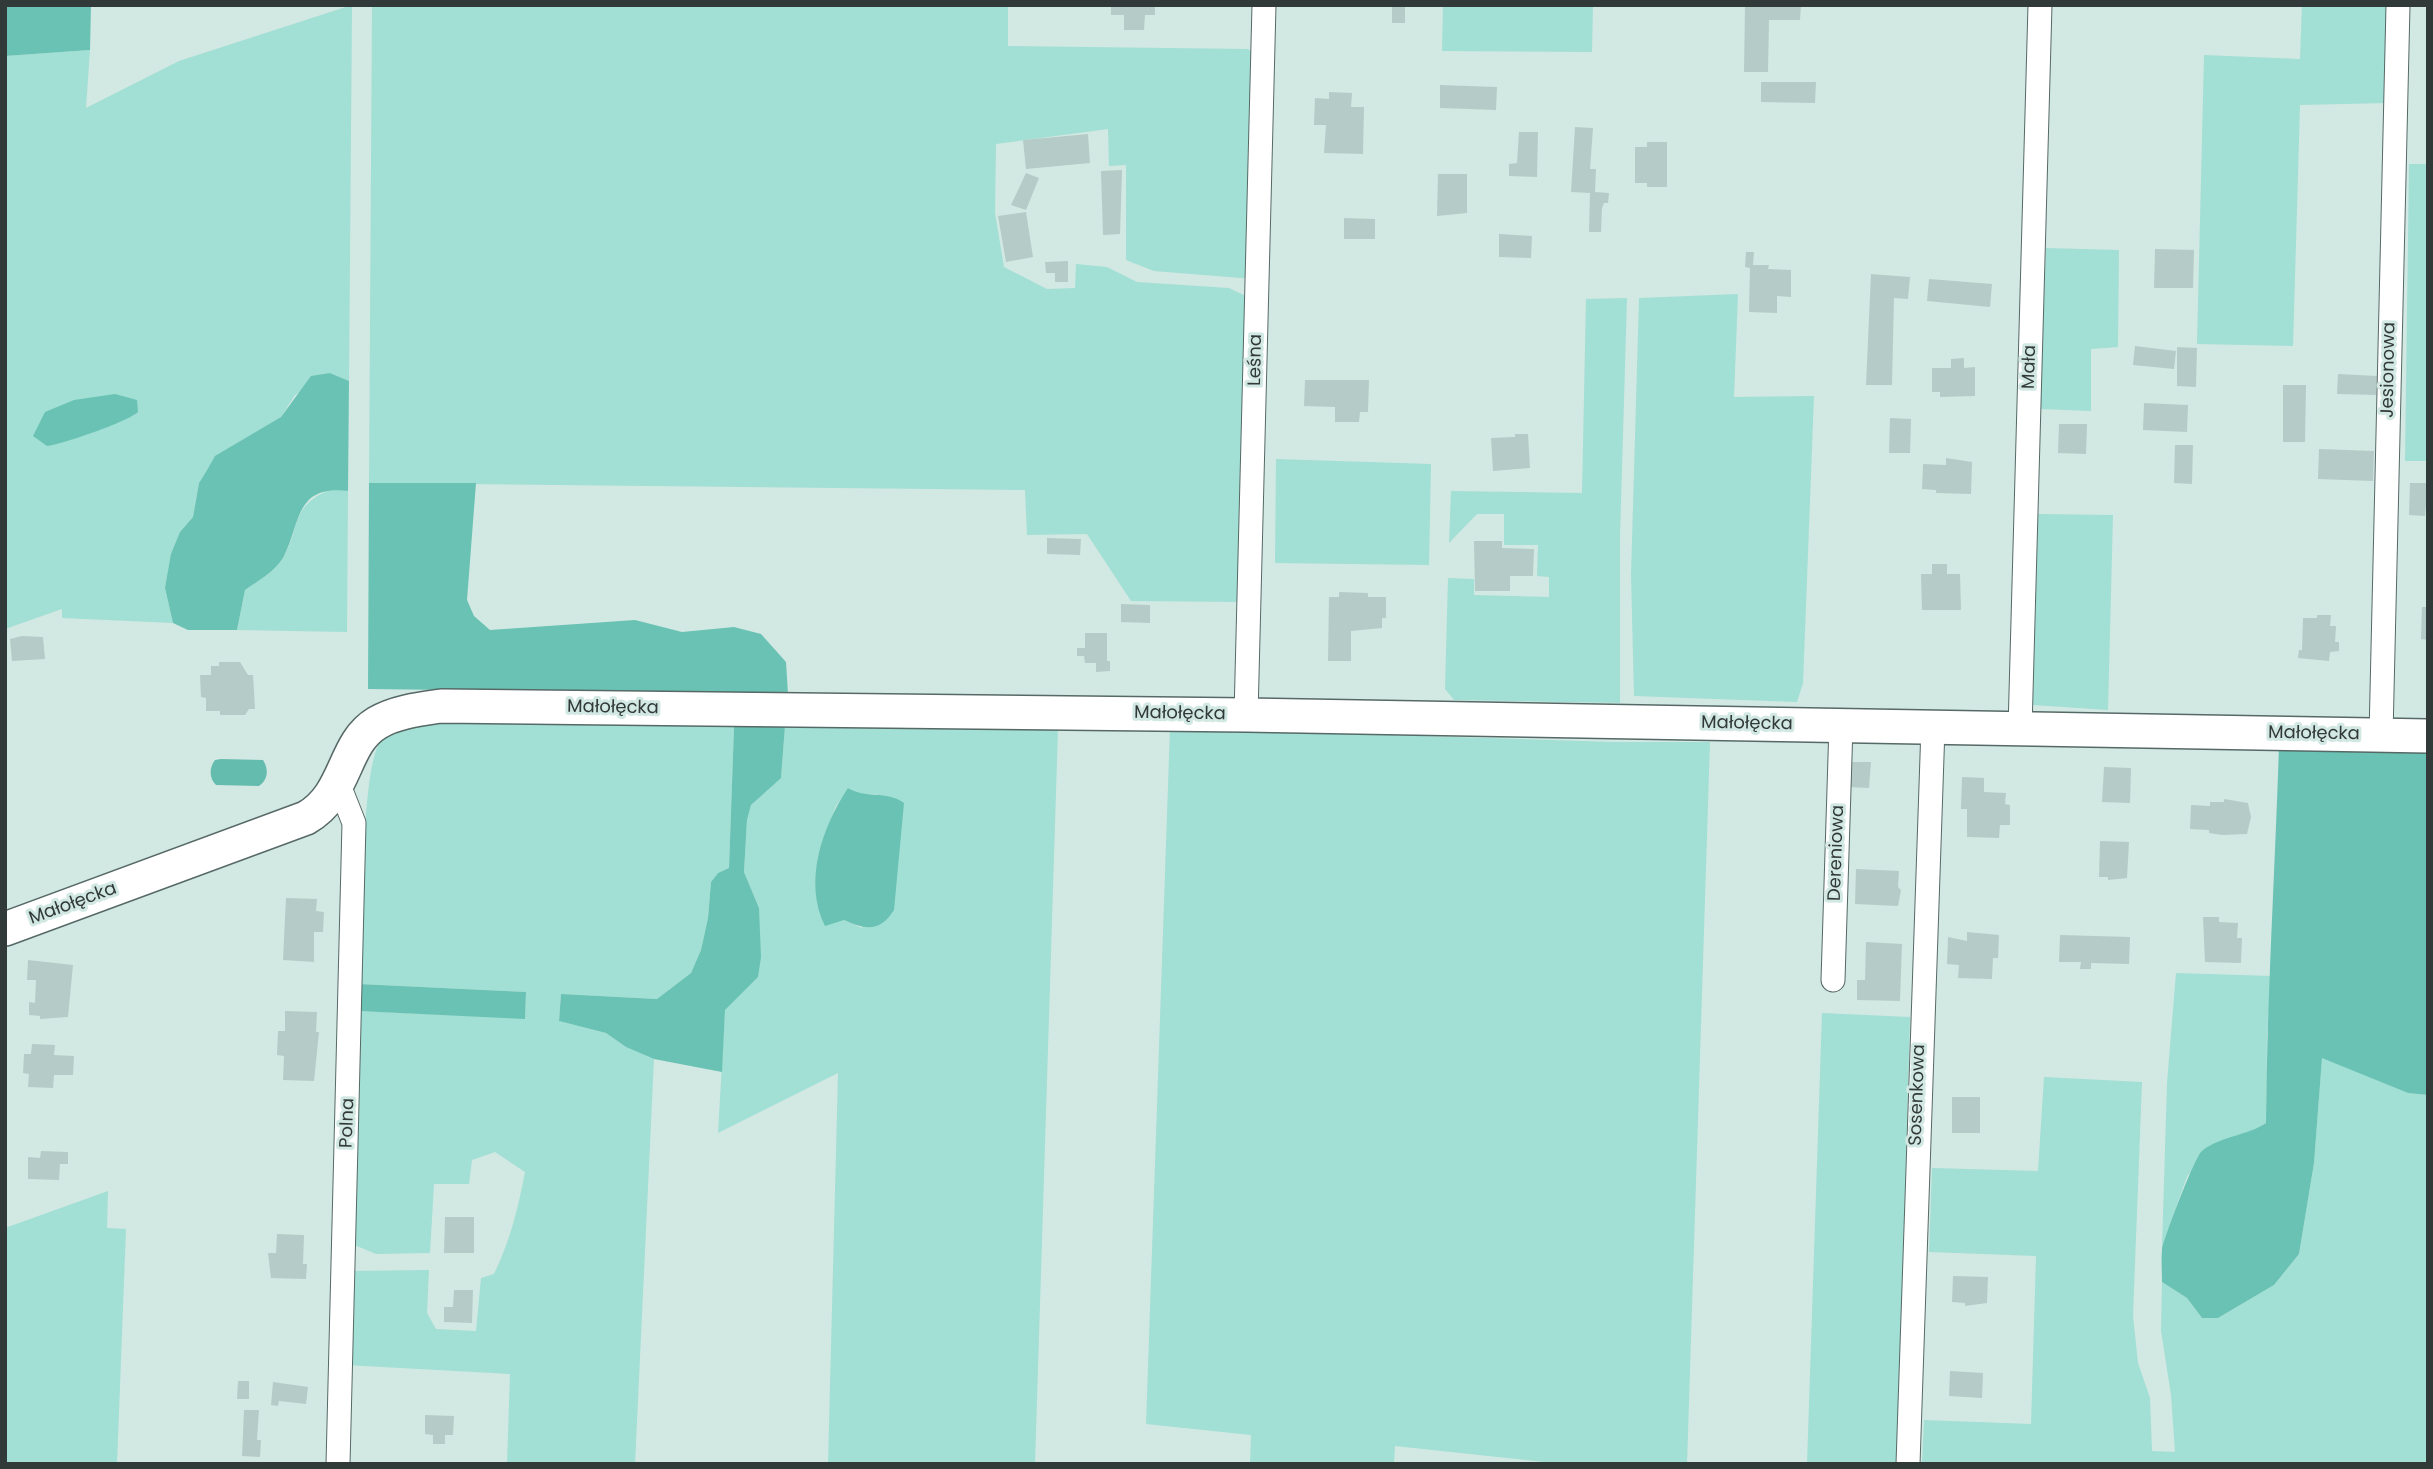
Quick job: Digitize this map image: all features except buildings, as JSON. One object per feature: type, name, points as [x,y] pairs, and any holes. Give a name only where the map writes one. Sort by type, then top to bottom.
[{"type":"street","name":"Leśna","points":[[1246,715],[1264,5]]},
{"type":"street","name":"Mała","points":[[2020,729],[2039,5]]},
{"type":"street","name":"Jesionowa","points":[[2381,735],[2398,5]]},
{"type":"street","name":"Małołęcka","points":[[5,929],[276,831],[314,813],[339,785],[356,745],[375,724],[405,713],[441,706],[1246,715],[2428,736]]},
{"type":"street","name":"Dereniowa","points":[[1833,980],[1841,725]]},
{"type":"street","name":"Sosenkowa","points":[[1908,1464],[1933,727]]},
{"type":"street","name":"Polna","points":[[338,1464],[354,823],[339,785]]},
{"type":"shaded area","points":[[5,5],[91,5],[90,50],[5,56]]},
{"type":"shaded area","points":[[352,5],[349,381],[330,373],[295,395],[281,417],[215,457],[199,483],[193,517],[180,532],[165,588],[173,623],[62,618],[62,609],[5,629],[5,56],[90,50],[86,108],[179,61]]},
{"type":"shaded area","points":[[372,5],[1008,5],[1008,46],[1248,49],[1254,53],[1253,279],[1154,271],[1126,260],[1126,165],[1109,166],[1108,129],[996,144],[995,213],[1004,267],[1047,289],[1075,288],[1076,264],[1107,267],[1137,282],[1229,288],[1250,298],[1242,602],[1131,601],[1087,534],[1027,535],[1025,490],[369,483]]},
{"type":"shaded area","points":[[1443,5],[1593,5],[1592,52],[1442,51]]},
{"type":"shaded area","points":[[2302,5],[2389,5],[2387,103],[2300,105],[2293,346],[2197,344],[2204,55],[2300,59]]},
{"type":"shaded area","points":[[2409,164],[2428,164],[2428,461],[2405,461]]},
{"type":"shaded area","points":[[2046,248],[2119,250],[2118,347],[2091,349],[2091,411],[2040,409]]},
{"type":"shaded area","points":[[1738,294],[1734,397],[1814,396],[1803,683],[1797,702],[1634,696],[1631,575],[1639,298]]},
{"type":"shaded area","points":[[1627,298],[1620,537],[1620,703],[1454,700],[1445,689],[1448,578],[1474,579],[1474,595],[1549,597],[1549,577],[1537,576],[1538,545],[1504,545],[1504,514],[1477,514],[1449,543],[1451,491],[1582,493],[1586,299]]},
{"type":"shaded area","points":[[330,373],[349,381],[348,491],[330,491],[308,500],[297,520],[283,558],[270,572],[245,590],[237,630],[188,630],[173,623],[165,588],[171,554],[180,532],[193,517],[199,483],[215,456],[281,417],[311,376]]},
{"type":"shaded area","points":[[115,394],[137,400],[138,412],[109,427],[47,446],[33,436],[45,412],[74,400]]},
{"type":"shaded area","points":[[1276,459],[1431,464],[1429,565],[1275,563]]},
{"type":"shaded area","points":[[369,483],[476,483],[467,600],[474,616],[490,630],[635,620],[682,632],[734,627],[761,634],[786,662],[788,694],[368,689]]},
{"type":"shaded area","points":[[332,489],[348,491],[347,632],[237,630],[245,590],[270,572],[283,558],[298,518],[309,502]]},
{"type":"shaded area","points":[[2038,514],[2113,515],[2108,710],[2033,705]]},
{"type":"shaded area","points":[[422,720],[734,727],[729,868],[718,873],[711,882],[708,918],[701,950],[691,973],[657,999],[561,994],[559,1021],[606,1033],[626,1047],[654,1059],[635,1464],[507,1464],[510,1374],[346,1365],[350,1271],[429,1270],[427,1313],[436,1329],[476,1331],[481,1278],[494,1274],[500,1262],[513,1224],[525,1172],[495,1152],[472,1160],[469,1184],[434,1184],[430,1253],[376,1254],[352,1244],[358,1011],[525,1018],[526,992],[359,984],[363,857],[374,759],[380,742],[388,733]]},
{"type":"shaded area","points":[[785,726],[1058,728],[1035,1464],[828,1464],[838,1073],[718,1133],[725,1010],[737,996],[759,908],[744,872],[747,820],[751,805],[781,777]],"holes":[[[849,788],[857,794],[877,794],[862,928],[844,920],[830,922],[824,837],[836,806]]]},
{"type":"shaded area","points":[[785,726],[781,778],[751,805],[747,820],[744,872],[759,908],[761,957],[758,977],[725,1010],[722,1072],[654,1059],[626,1047],[606,1033],[559,1021],[561,994],[657,999],[691,973],[701,950],[708,918],[711,882],[718,873],[729,868],[734,727]]},
{"type":"shaded area","points":[[1170,728],[1614,742],[1710,742],[1687,1464],[1563,1464],[1395,1446],[1394,1464],[1250,1464],[1251,1435],[1146,1424]]},
{"type":"shaded area","points":[[2279,746],[2428,748],[2428,1095],[2408,1093],[2322,1058],[2314,1163],[2299,1254],[2274,1285],[2218,1318],[2202,1318],[2187,1298],[2162,1282],[2162,1249],[2187,1181],[2202,1151],[2217,1142],[2266,1123]]},
{"type":"shaded area","points":[[215,760],[263,760],[266,778],[259,786],[216,785],[211,770]]},
{"type":"shaded area","points":[[848,788],[861,793],[890,797],[904,803],[894,910],[883,922],[872,927],[859,926],[844,920],[825,926],[819,909],[816,891],[818,855],[830,820]]},
{"type":"shaded area","points":[[2176,973],[2272,976],[2267,1035],[2266,1123],[2215,1153],[2188,1175],[2162,1248],[2167,1083]]},
{"type":"shaded area","points":[[359,984],[526,992],[525,1019],[358,1011]]},
{"type":"shaded area","points":[[1822,1013],[1910,1017],[1897,1464],[1807,1464]]},
{"type":"shaded area","points":[[2322,1057],[2408,1093],[2428,1095],[2428,1464],[1922,1464],[1924,1420],[2031,1424],[2036,1256],[1929,1252],[1932,1168],[2038,1171],[2044,1077],[2142,1082],[2133,1316],[2138,1363],[2150,1398],[2152,1451],[2175,1452],[2171,1395],[2161,1331],[2162,1282],[2187,1298],[2202,1318],[2218,1318],[2274,1285],[2299,1254],[2314,1163]]},
{"type":"shaded area","points":[[108,1191],[107,1228],[126,1229],[117,1464],[5,1464],[5,1228]]}]
